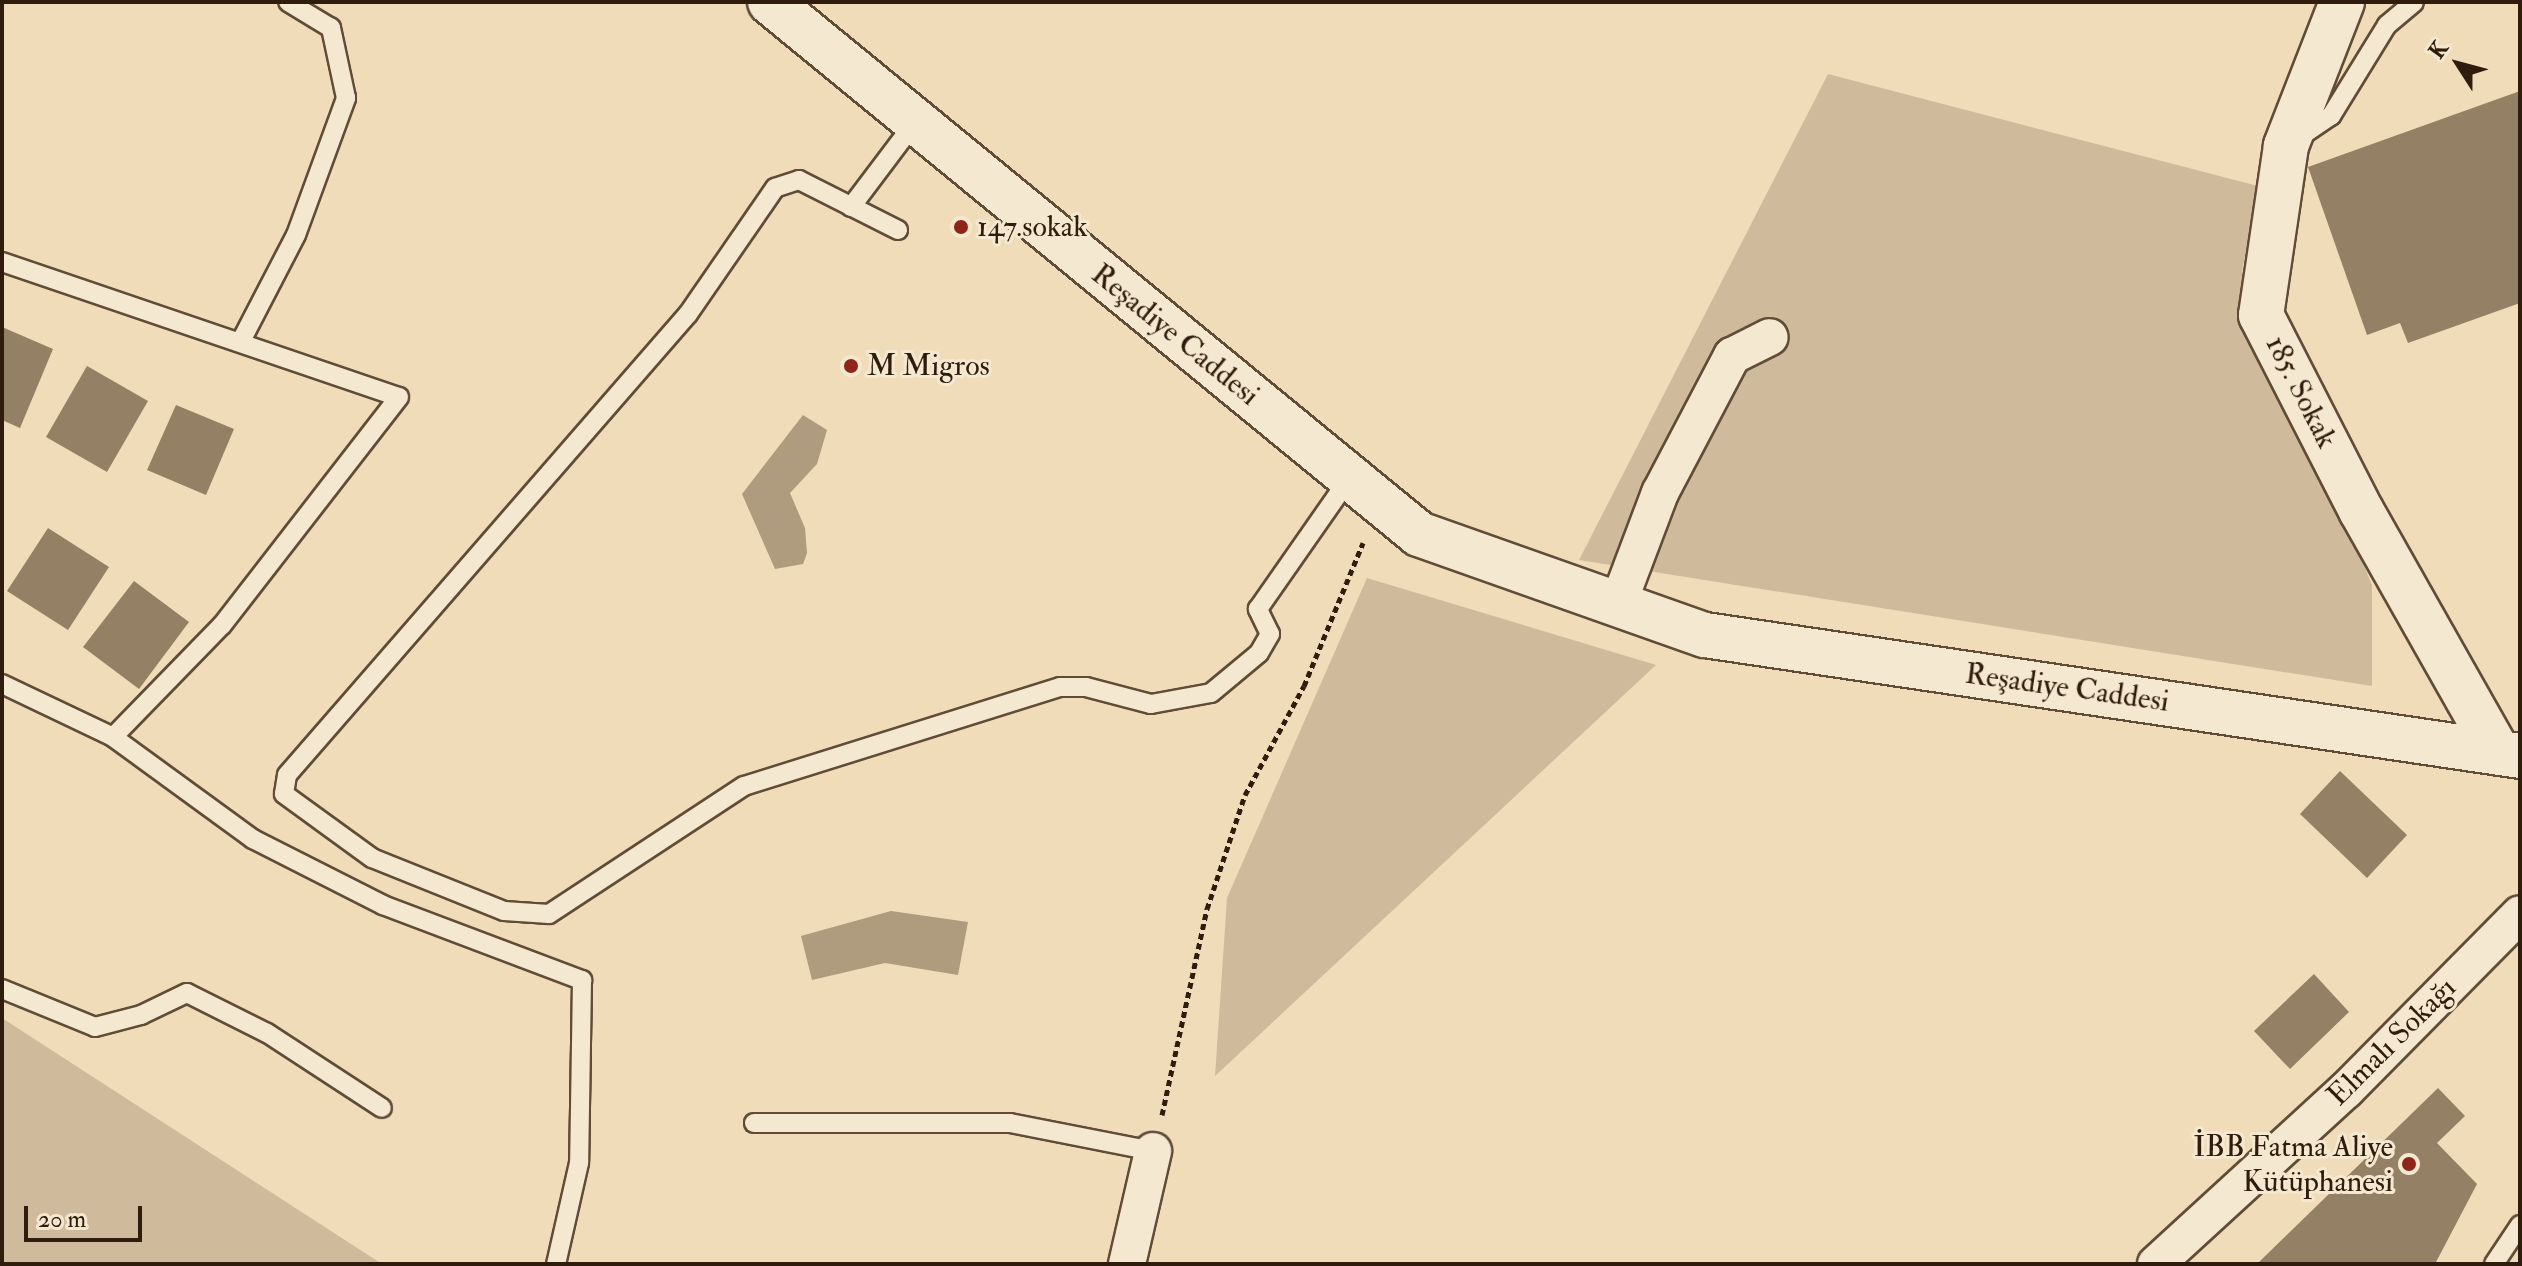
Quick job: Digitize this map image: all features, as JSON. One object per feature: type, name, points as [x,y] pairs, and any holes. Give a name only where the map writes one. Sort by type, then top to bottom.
[{"type":"main road","name":"Reşadiye Caddesi","points":[[770,2],[1419,534],[1705,635],[2509,754]]},
{"type":"main road","name":"185. Sokak","points":[[2342,2],[2286,146],[2261,315],[2362,512],[2509,754]]},
{"type":"street","points":[[1618,604],[1660,493],[1732,356],[1770,337]]},
{"type":"street","name":"Elmalı Sokağı","points":[[2156,1264],[2346,1090],[2520,914]]},
{"type":"street","points":[[1127,1264],[1153,1151]]},
{"type":"lane","points":[[241,341],[296,235],[346,98],[331,28],[288,2]]},
{"type":"lane","points":[[2286,146],[2331,116],[2387,25],[2414,2]]},
{"type":"lane","points":[[851,207],[915,122]]},
{"type":"lane","points":[[898,230],[799,180],[775,188],[688,314],[287,775],[282,786],[290,801],[372,858],[504,911],[549,914],[744,786],[1033,692],[1086,687],[1151,704],[1211,693],[1259,653],[1270,634],[1258,609],[1350,477]]},
{"type":"lane","points":[[2,262],[155,317],[241,341],[399,397],[222,625],[113,737]]},
{"type":"lane","points":[[4,690],[113,737],[253,839],[383,905],[582,980],[579,1163],[556,1264]]},
{"type":"lane","points":[[2,989],[95,1027],[141,1015],[187,993],[267,1033],[382,1108]]},
{"type":"lane","points":[[754,1123],[1010,1123],[1153,1151]]},
{"type":"lane","points":[[2494,1264],[2520,1225]]},
{"type":"path","points":[[1153,1151],[1207,909],[1245,795],[1304,686],[1357,550],[1388,508]]},
{"type":"shaded area","points":[[1828,74],[2258,186],[2242,271],[2372,585],[2372,686],[1579,560]]},
{"type":"shaded area","points":[[803,415],[827,430],[817,464],[790,493],[805,528],[807,553],[803,564],[775,569],[742,494]]},
{"type":"shaded area","points":[[1367,578],[1656,665],[1215,1076],[1227,898]]},
{"type":"shaded area","points":[[891,911],[968,922],[958,975],[885,963],[812,980],[801,936]]},
{"type":"shaded area","points":[[2,1018],[382,1264],[2,1264]]},
{"type":"building","points":[[2520,91],[2520,303],[2408,343],[2400,323],[2367,335],[2308,167]]},
{"type":"building","points":[[2,327],[53,349],[20,428],[2,420]]},
{"type":"building","points":[[87,366],[148,401],[107,472],[46,437]]},
{"type":"building","points":[[176,405],[234,429],[206,495],[147,470]]},
{"type":"building","points":[[48,528],[109,567],[68,630],[7,591]]},
{"type":"building","points":[[134,581],[189,622],[139,689],[83,647]]},
{"type":"building","points":[[2340,771],[2407,835],[2367,878],[2300,814]]},
{"type":"building","points":[[2314,974],[2349,1012],[2290,1069],[2254,1031]]},
{"type":"building","name":"İBB Fatma Aliye Kütüphanesi","points":[[2438,1088],[2465,1116],[2437,1143],[2477,1184],[2435,1264],[2257,1264]]},
{"type":"place","name":"147.sokak","points":[[961,227]]},
{"type":"place","name":"M Migros","points":[[851,366]]},
{"type":"place","name":"İBB Fatma Aliye Kütüphanesi","points":[[2409,1164]]}]
